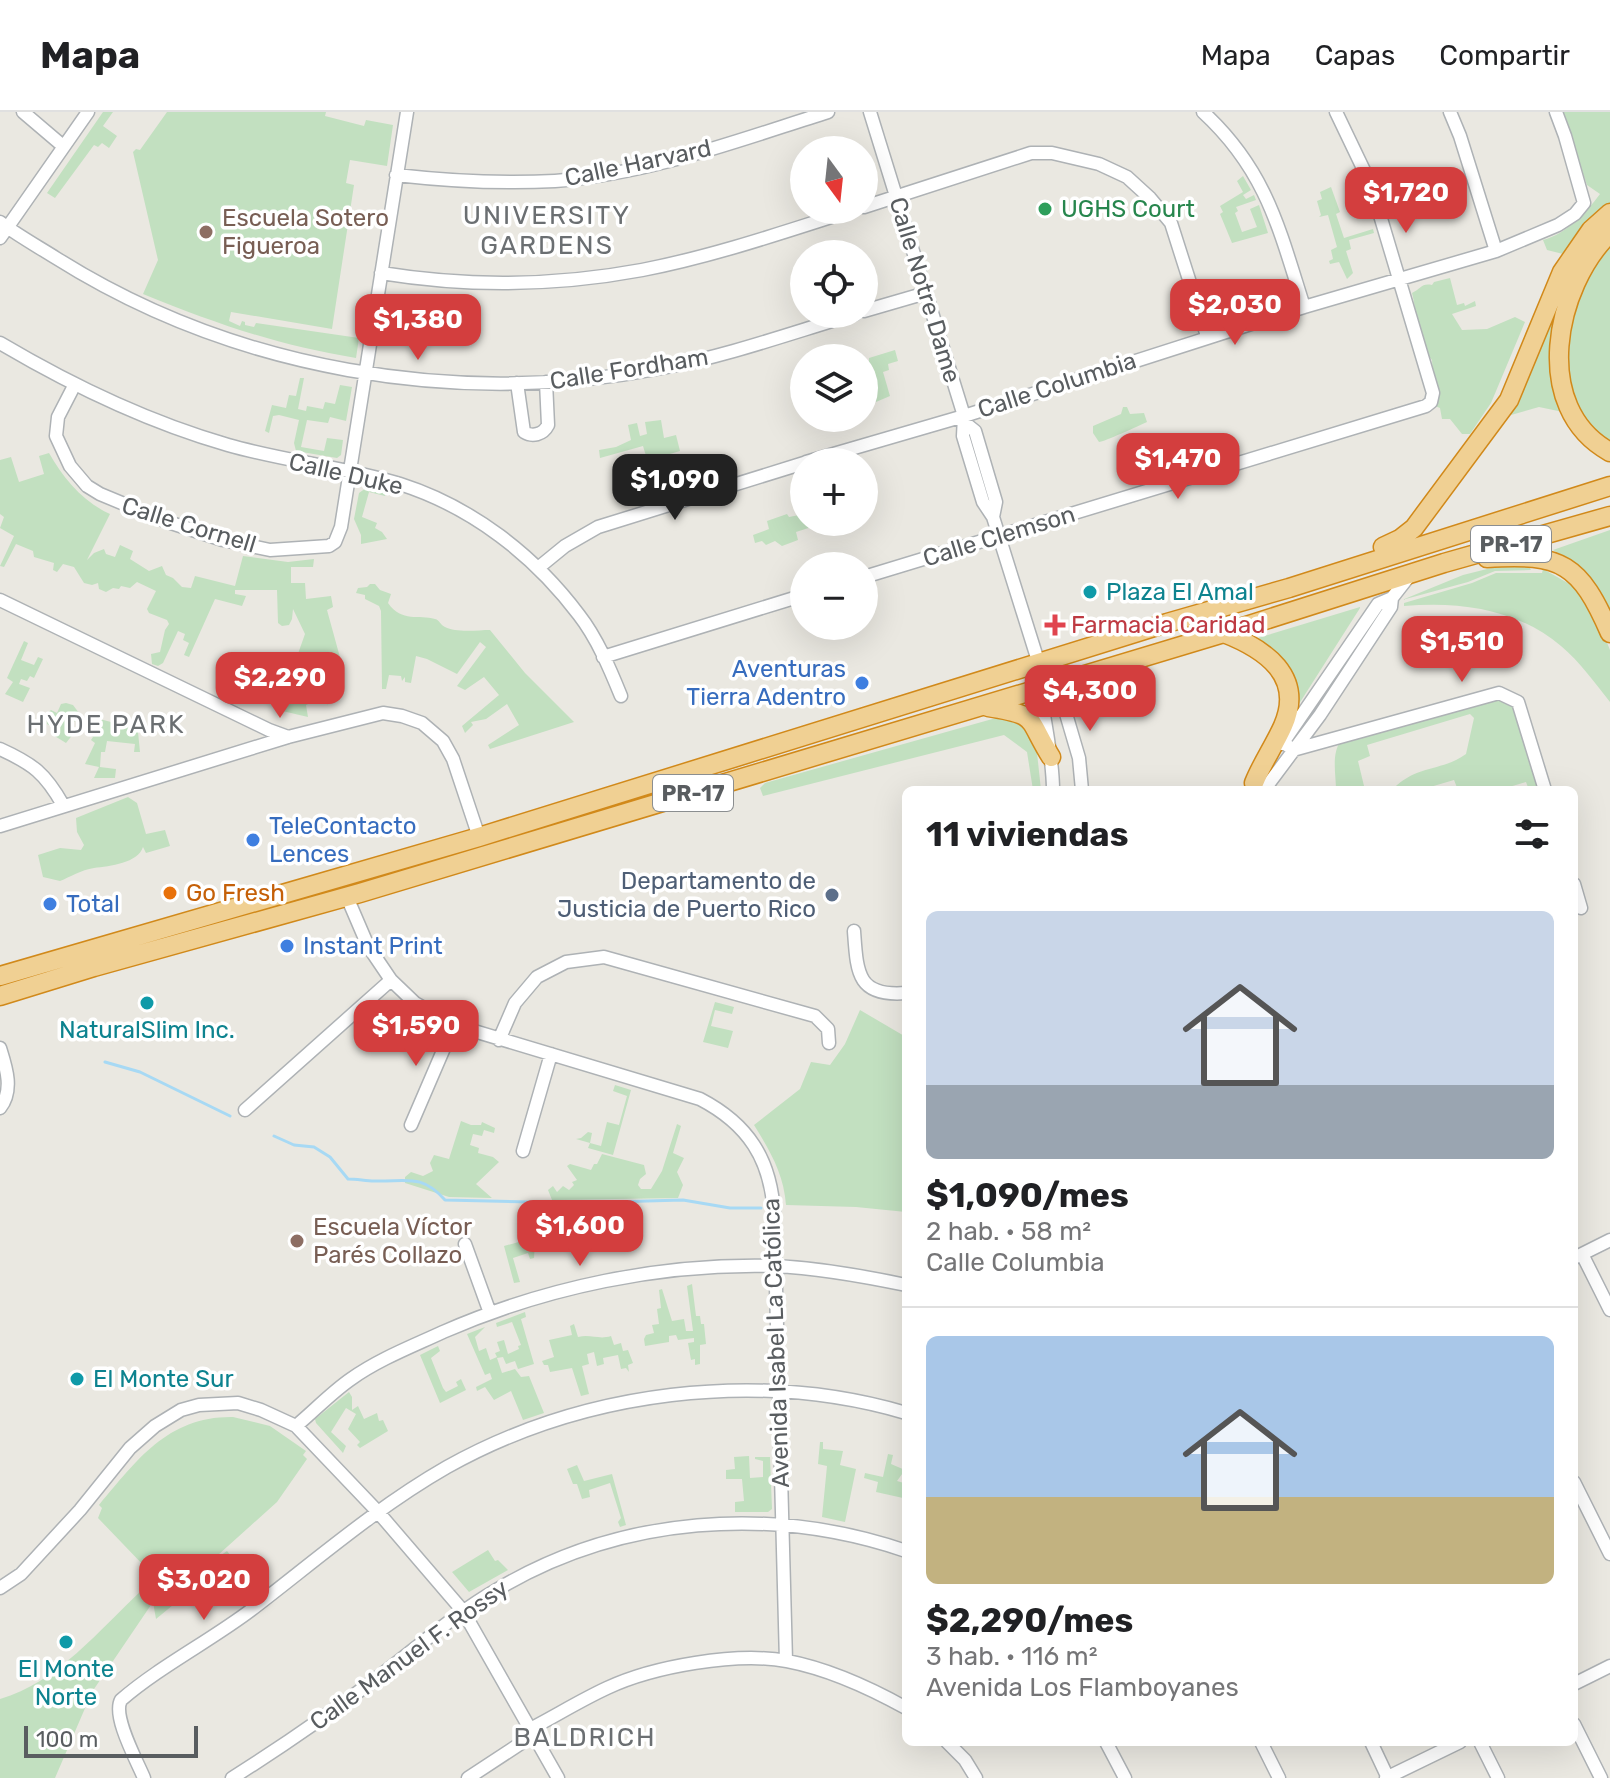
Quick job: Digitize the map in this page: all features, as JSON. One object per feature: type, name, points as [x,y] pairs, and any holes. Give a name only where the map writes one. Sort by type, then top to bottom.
[{"type":"highway","points":[[1419,546],[1481,453],[1523,370],[1562,272],[1591,230],[1609,213]]},
{"type":"highway","points":[[1610,233],[1587,260],[1574,284],[1560,328],[1559,359],[1565,395],[1577,421],[1598,445],[1610,452]]},
{"type":"highway","points":[[1289,588],[1408,534],[1426,515],[1497,419]]},
{"type":"highway","name":"PR-17","points":[[0,976],[479,837],[1610,486]]},
{"type":"highway","name":"PR-17","points":[[0,996],[347,897],[1224,633],[1444,563],[1610,516]]},
{"type":"highway","points":[[1444,563],[1521,557],[1551,561],[1583,582],[1594,595],[1610,633]]},
{"type":"highway","points":[[1224,633],[1261,650],[1277,663],[1286,684],[1289,703],[1283,725],[1264,757],[1257,786]]},
{"type":"highway","points":[[981,706],[1017,711],[1029,718],[1051,757]]},
{"type":"highway","points":[[0,1008],[50,993],[94,967]]},
{"type":"street","points":[[23,112],[63,146]]},
{"type":"street","points":[[3,229],[88,112]]},
{"type":"street","points":[[349,471],[407,112]]},
{"type":"street","name":"Calle Harvard","points":[[396,175],[493,183],[610,174],[670,161],[828,112]]},
{"type":"street","name":"Calle Notre Dame","points":[[870,112],[964,419],[963,436],[984,506],[993,517],[999,537]]},
{"type":"street","points":[[1203,112],[1235,144],[1258,178],[1274,211],[1304,307]]},
{"type":"street","points":[[1336,112],[1371,185],[1400,280]]},
{"type":"street","points":[[1450,112],[1496,251]]},
{"type":"street","name":"Calle Columbia","points":[[857,448],[964,419],[1207,336],[1496,251],[1558,225],[1575,214],[1584,203],[1556,112]]},
{"type":"street","points":[[878,202],[1031,153],[1052,153],[1099,164],[1127,177],[1171,223],[1207,336]]},
{"type":"street","points":[[381,273],[493,283],[609,275],[717,252],[808,224]]},
{"type":"street","name":"Calle Fordham","points":[[3,229],[97,284],[193,327],[276,354],[414,380],[517,383],[604,378],[712,357],[808,328]]},
{"type":"street","name":"Calle Clemson","points":[[878,573],[1426,406],[1433,397],[1430,379],[1400,280]]},
{"type":"street","points":[[878,307],[926,293]]},
{"type":"street","name":"Calle Duke","points":[[0,343],[75,384],[198,436],[401,485],[459,510],[509,542],[538,568],[581,616],[621,696]]},
{"type":"street","points":[[517,383],[524,432],[537,435],[548,425],[546,382]]},
{"type":"street","name":"Calle Cornell","points":[[75,384],[56,428],[59,445],[70,466],[87,486],[136,511],[223,540],[270,550],[329,546],[338,536],[349,471]]},
{"type":"street","name":"Calle Columbia","points":[[538,568],[565,546],[598,527],[790,467]]},
{"type":"street","points":[[999,537],[1039,664],[1039,689],[1053,786]]},
{"type":"street","points":[[1258,786],[1288,746],[1378,604],[1392,598],[1411,573]]},
{"type":"street","points":[[603,657],[790,599]]},
{"type":"street","points":[[0,600],[288,737]]},
{"type":"street","points":[[1039,664],[1057,683],[1079,758],[1082,786]]},
{"type":"street","points":[[1288,746],[1499,693],[1518,702],[1544,786]]},
{"type":"street","points":[[0,826],[288,737],[383,713],[422,723],[443,741],[453,759],[479,837]]},
{"type":"street","points":[[0,749],[24,760],[49,779],[63,805]]},
{"type":"street","name":"Avenida Isabel La Católica","points":[[347,897],[368,946],[391,980],[415,1003],[454,1025],[690,1095],[727,1115],[756,1145],[773,1197],[774,1214],[786,1661]]},
{"type":"street","points":[[1578,898],[1581,908]]},
{"type":"street","points":[[854,931],[863,983],[878,993],[902,993]]},
{"type":"street","points":[[499,1040],[515,1003],[537,977],[566,962],[604,957],[815,1016],[828,1029],[829,1043]]},
{"type":"street","points":[[245,1110],[391,980]]},
{"type":"street","points":[[411,1125],[454,1025]]},
{"type":"street","points":[[0,1048],[9,1080],[5,1102],[0,1108]]},
{"type":"street","points":[[523,1151],[551,1054]]},
{"type":"street","points":[[1610,1240],[1578,1256],[1610,1310]]},
{"type":"street","points":[[465,1244],[490,1313]]},
{"type":"street","points":[[296,1426],[351,1379],[422,1342],[490,1313],[539,1297],[624,1277],[774,1266],[902,1284]]},
{"type":"street","points":[[144,1778],[119,1717],[118,1705],[126,1696],[216,1636],[378,1512],[462,1460],[532,1428],[660,1396],[779,1391],[835,1398],[902,1412]]},
{"type":"street","points":[[0,1588],[21,1574],[80,1510],[143,1434],[168,1417],[199,1405],[238,1403],[261,1410],[296,1426],[378,1512],[463,1611],[558,1778]]},
{"type":"street","points":[[1578,1490],[1610,1554]]},
{"type":"street","name":"Calle Manuel F. Rossy","points":[[232,1778],[339,1707],[463,1611],[533,1569],[603,1543],[682,1526],[720,1523],[783,1525],[869,1538],[902,1550]]},
{"type":"street","points":[[468,1778],[533,1731],[608,1687],[644,1674],[703,1663],[786,1661],[847,1679],[902,1706]]},
{"type":"street","points":[[1578,1682],[1610,1666]]},
{"type":"street","points":[[1578,1732],[1601,1778]]},
{"type":"street","points":[[951,1746],[965,1760],[976,1778]]},
{"type":"street","points":[[1108,1746],[1125,1778]]},
{"type":"street","points":[[1263,1746],[1279,1778]]},
{"type":"street","points":[[1373,1746],[1387,1778],[1452,1746]]},
{"type":"street","points":[[1482,1746],[1498,1778]]},
{"type":"green space","points":[[103,112],[113,112],[103,126],[117,136],[109,148],[102,143],[98,147],[94,145],[55,198],[47,193]]},
{"type":"green space","name":"Escuela Sotero Figueroa","points":[[167,112],[326,112],[325,116],[364,126],[366,120],[393,125],[387,166],[350,160],[346,183],[354,185],[332,329],[231,312],[229,321],[240,326],[242,321],[254,327],[256,323],[359,338],[356,358],[300,347],[248,332],[143,294],[158,260],[133,152],[140,150]]},
{"type":"green space","points":[[1561,112],[1610,112],[1610,204],[1563,254],[1547,250],[1543,240],[1575,222],[1600,194],[1587,185]]},
{"type":"green space","points":[[1243,176],[1251,190],[1243,195],[1246,199],[1254,195],[1256,200],[1236,207],[1242,232],[1257,227],[1250,209],[1259,205],[1268,233],[1232,243],[1220,214],[1223,212],[1220,206],[1243,192],[1237,181]]},
{"type":"green space","points":[[1331,187],[1340,212],[1336,214],[1344,238],[1373,229],[1374,233],[1349,240],[1351,249],[1346,251],[1353,273],[1347,279],[1339,262],[1330,264],[1329,261],[1333,259],[1331,250],[1337,247],[1328,215],[1319,217],[1317,201],[1322,199],[1320,192]]},
{"type":"green space","points":[[1610,244],[1610,444],[1584,423],[1568,383],[1568,325],[1586,275]]},
{"type":"green space","points":[[1572,269],[1558,314],[1563,412],[1539,407],[1511,415],[1510,412]]},
{"type":"green space","points":[[1450,278],[1457,305],[1464,303],[1465,306],[1475,301],[1476,306],[1452,314],[1462,330],[1487,329],[1515,317],[1525,322],[1491,403],[1470,434],[1462,434],[1450,419],[1442,419],[1440,408],[1435,406],[1432,360],[1419,337],[1412,293],[1423,286]]},
{"type":"green space","points":[[895,350],[898,361],[888,364],[889,370],[883,372],[890,396],[878,401],[878,355]]},
{"type":"green space","points":[[300,378],[304,378],[298,409],[306,411],[307,406],[323,409],[325,402],[335,404],[340,385],[352,387],[346,421],[330,417],[328,423],[307,420],[301,447],[324,451],[327,438],[343,440],[341,455],[337,458],[296,451],[294,443],[299,420],[273,416],[269,433],[265,431],[272,405],[286,408],[289,395],[296,396]]},
{"type":"green space","points":[[1123,407],[1127,407],[1130,414],[1144,413],[1147,422],[1099,442],[1093,433],[1093,426],[1121,414]]},
{"type":"green space","points":[[661,420],[664,438],[676,435],[680,451],[663,456],[665,464],[650,469],[643,446],[600,458],[599,450],[631,440],[628,425],[637,423],[640,436],[647,434],[645,422]]},
{"type":"green space","points":[[49,453],[75,488],[91,503],[110,514],[87,560],[104,549],[106,554],[115,557],[120,545],[133,551],[130,559],[149,571],[162,566],[166,575],[182,587],[191,588],[195,576],[235,586],[243,556],[288,562],[314,559],[313,567],[291,567],[291,583],[305,583],[306,599],[331,596],[333,607],[327,610],[341,661],[316,666],[328,706],[320,688],[307,692],[310,703],[306,705],[308,717],[278,710],[305,634],[293,609],[289,625],[278,623],[277,590],[235,590],[235,594],[246,596],[242,606],[215,599],[189,657],[184,655],[189,643],[183,640],[185,634],[178,631],[163,663],[158,666],[152,664],[151,654],[160,652],[169,624],[147,609],[156,591],[137,582],[130,588],[121,586],[106,592],[99,589],[98,583],[84,583],[74,567],[63,564],[57,572],[53,570],[54,563],[34,557],[33,551],[16,544],[4,567],[0,566],[14,536],[0,528],[4,517],[0,514],[0,460],[11,457],[19,482],[44,474],[39,456]]},
{"type":"green space","points":[[366,488],[386,493],[385,496],[369,492],[362,517],[377,523],[375,528],[387,539],[361,544],[361,535],[354,519],[359,493]]},
{"type":"green space","points":[[787,514],[790,517],[790,536],[797,536],[798,540],[782,546],[775,541],[766,545],[762,541],[755,543],[753,535],[769,529],[767,521]]},
{"type":"green space","points":[[1610,530],[1610,617],[1588,577],[1574,563],[1553,550]]},
{"type":"green space","points":[[1503,565],[1528,565],[1531,570],[1495,571],[1468,582],[1402,600],[1463,575]]},
{"type":"green space","points":[[1543,569],[1575,587],[1594,610],[1610,650],[1610,702],[1568,652],[1526,623],[1467,607],[1404,606],[1404,603],[1496,573],[1542,573]]},
{"type":"green space","points":[[370,584],[391,594],[388,603],[405,616],[435,619],[455,630],[490,630],[525,673],[574,722],[490,749],[488,745],[519,725],[507,704],[486,719],[471,722],[473,725],[465,733],[462,726],[499,695],[484,677],[465,690],[457,686],[486,647],[480,642],[457,674],[416,656],[411,683],[405,682],[405,677],[402,681],[401,676],[389,675],[386,689],[382,689],[381,611],[379,606],[365,599],[365,595],[356,593],[358,588]]},
{"type":"green space","points":[[1360,608],[1297,707],[1251,640]]},
{"type":"green space","points":[[24,641],[28,643],[21,660],[34,665],[38,657],[43,659],[34,678],[30,676],[27,681],[21,679],[19,684],[30,688],[23,702],[5,694],[13,682],[7,678]]},
{"type":"green space","points":[[1494,699],[1515,706],[1541,786],[1528,786],[1526,782],[1512,786],[1456,786],[1454,780],[1434,786],[1396,786],[1411,776],[1466,754],[1474,718],[1470,714],[1367,745],[1370,756],[1358,761],[1364,786],[1336,786],[1335,758],[1341,741]]},
{"type":"green space","points":[[61,704],[73,705],[79,713],[72,726],[74,733],[66,743],[53,735],[56,729],[47,724],[46,714],[51,710],[57,713]]},
{"type":"green space","points":[[1015,715],[1035,734],[1041,786],[1032,786],[1027,752],[1004,735],[763,796],[760,788],[765,783]]},
{"type":"green space","points":[[92,717],[143,728],[138,732],[140,752],[134,752],[135,744],[107,741],[105,752],[101,752],[100,767],[116,769],[115,778],[94,778],[99,767],[85,764],[95,743],[91,740],[93,737],[85,733]]},
{"type":"green space","points":[[128,797],[137,803],[146,834],[165,830],[170,846],[146,853],[143,847],[130,860],[85,870],[60,881],[43,877],[38,855],[60,848],[81,850],[84,845],[77,832],[76,818]]},
{"type":"green space","points":[[715,1002],[734,1007],[732,1014],[715,1010],[711,1026],[733,1031],[728,1048],[703,1042]]},
{"type":"green space","points":[[860,1010],[902,1035],[902,1212],[786,1205],[779,1173],[754,1125],[800,1089],[811,1062],[830,1065],[845,1044]]},
{"type":"green space","points":[[615,1085],[631,1090],[613,1155],[588,1148],[590,1143],[601,1146],[607,1122],[619,1125],[627,1096],[613,1091]]},
{"type":"green space","points":[[461,1121],[471,1125],[481,1125],[482,1122],[495,1128],[494,1133],[484,1130],[482,1136],[473,1134],[470,1145],[479,1148],[478,1153],[499,1162],[476,1184],[492,1198],[449,1197],[405,1183],[405,1177],[411,1172],[423,1176],[433,1171],[430,1163],[434,1155],[449,1159]]},
{"type":"green space","points":[[677,1124],[681,1126],[673,1153],[684,1158],[677,1172],[683,1185],[678,1198],[552,1200],[548,1190],[553,1186],[557,1192],[563,1186],[569,1190],[574,1185],[572,1182],[577,1180],[567,1166],[570,1164],[591,1170],[602,1154],[644,1165],[646,1174],[638,1185],[641,1189],[651,1189],[662,1171]]},
{"type":"green space","points":[[592,1133],[590,1143],[576,1139]]},
{"type":"green space","points":[[554,1207],[555,1222],[578,1222],[585,1255],[582,1255],[580,1245],[575,1246],[572,1235],[541,1239],[541,1242],[535,1243],[534,1258],[530,1259],[528,1253],[513,1258],[520,1282],[514,1283],[504,1246],[526,1240],[520,1208]]},
{"type":"green space","points":[[692,1284],[696,1316],[700,1316],[701,1324],[704,1324],[706,1344],[700,1345],[700,1364],[695,1365],[688,1343],[694,1342],[694,1338],[678,1340],[676,1335],[669,1336],[669,1342],[645,1346],[644,1339],[646,1335],[654,1333],[652,1325],[659,1324],[657,1309],[661,1308],[659,1290],[662,1289],[672,1321],[684,1319],[686,1331],[693,1331],[687,1286]]},
{"type":"green space","points":[[525,1312],[526,1317],[521,1319],[534,1364],[518,1369],[515,1361],[506,1364],[503,1357],[497,1358],[502,1373],[515,1369],[521,1377],[529,1376],[544,1413],[523,1420],[511,1391],[494,1400],[485,1387],[477,1391],[476,1387],[492,1379],[490,1373],[485,1375],[467,1334],[485,1327],[475,1337],[479,1351],[486,1348],[490,1360],[497,1357],[495,1353],[500,1351],[497,1342],[504,1340],[508,1354],[521,1345],[512,1322],[497,1327],[496,1323]]},
{"type":"green space","points":[[574,1324],[578,1337],[611,1336],[614,1345],[621,1343],[623,1351],[628,1350],[633,1363],[628,1365],[629,1372],[626,1368],[621,1369],[618,1355],[603,1358],[604,1364],[597,1366],[594,1352],[587,1354],[589,1364],[582,1366],[589,1394],[581,1396],[572,1368],[550,1372],[548,1365],[542,1361],[554,1357],[549,1340],[572,1335],[570,1326]]},
{"type":"green space","points":[[438,1346],[440,1351],[431,1358],[443,1388],[446,1392],[458,1386],[456,1382],[461,1379],[466,1390],[440,1403],[420,1355]]},
{"type":"green space","points":[[349,1392],[352,1410],[358,1406],[364,1419],[377,1413],[379,1421],[383,1420],[388,1431],[360,1448],[357,1445],[360,1442],[348,1429],[356,1414],[346,1408],[331,1432],[346,1446],[343,1453],[315,1419]]},
{"type":"green space","points":[[233,1417],[270,1426],[306,1451],[303,1455],[307,1459],[277,1502],[208,1564],[227,1551],[260,1591],[244,1603],[240,1599],[251,1587],[232,1560],[223,1566],[228,1573],[219,1581],[206,1565],[194,1576],[198,1582],[193,1586],[197,1591],[187,1599],[184,1596],[156,1619],[153,1602],[92,1692],[55,1778],[0,1778],[0,1699],[21,1691],[59,1668],[142,1590],[154,1601],[177,1583],[156,1561],[147,1569],[98,1518],[102,1508],[99,1505],[141,1457],[172,1433],[190,1424]]},
{"type":"green space","points":[[820,1442],[823,1442],[823,1449],[843,1451],[840,1465],[856,1469],[845,1522],[822,1517],[827,1466],[818,1464]]},
{"type":"green space","points":[[888,1454],[893,1455],[891,1464],[902,1469],[897,1481],[902,1482],[902,1498],[876,1492],[878,1482],[864,1478],[865,1473],[883,1477]]},
{"type":"green space","points":[[749,1456],[750,1478],[763,1477],[763,1461],[755,1457],[770,1457],[772,1509],[768,1512],[735,1512],[735,1502],[744,1501],[742,1479],[726,1479],[726,1470],[735,1469],[734,1457]]},
{"type":"green space","points":[[577,1465],[584,1481],[612,1474],[626,1525],[620,1527],[618,1522],[621,1518],[610,1483],[589,1490],[590,1497],[582,1499],[567,1469]]},
{"type":"green space","points":[[488,1550],[495,1561],[498,1560],[508,1570],[469,1592],[452,1572]]},
{"type":"waterway","points":[[105,1062],[140,1072],[230,1116]]},
{"type":"waterway","points":[[274,1136],[294,1145],[314,1147],[330,1157],[348,1179],[420,1182],[445,1200],[574,1203],[683,1200],[730,1208],[761,1208]]},
{"type":"place","name":"UGHS Court","points":[[1045,209]]},
{"type":"place","name":"Escuela Sotero Figueroa","points":[[206,232]]},
{"type":"place","name":"Plaza El Amal","points":[[1090,592]]},
{"type":"place","name":"Farmacia Caridad","points":[[1055,625]]},
{"type":"place","name":"Aventuras Tierra Adentro","points":[[862,683]]},
{"type":"place","name":"TeleContacto Lences","points":[[253,840]]},
{"type":"place","name":"Go Fresh","points":[[170,893]]},
{"type":"place","name":"Departamento de Justicia de Puerto Rico","points":[[832,895]]},
{"type":"place","name":"Total","points":[[50,904]]},
{"type":"place","name":"Instant Print","points":[[287,946]]},
{"type":"place","name":"NaturalSlim Inc.","points":[[147,1003]]},
{"type":"place","name":"Escuela Víctor Parés Collazo","points":[[297,1241]]},
{"type":"place","name":"El Monte Sur","points":[[77,1379]]},
{"type":"place","name":"El Monte Norte","points":[[66,1642]]},
{"type":"district","name":"UNIVERSITY GARDENS","points":[[547,230]]},
{"type":"district","name":"HYDE PARK","points":[[106,724]]},
{"type":"district","name":"BALDRICH","points":[[585,1737]]}]
